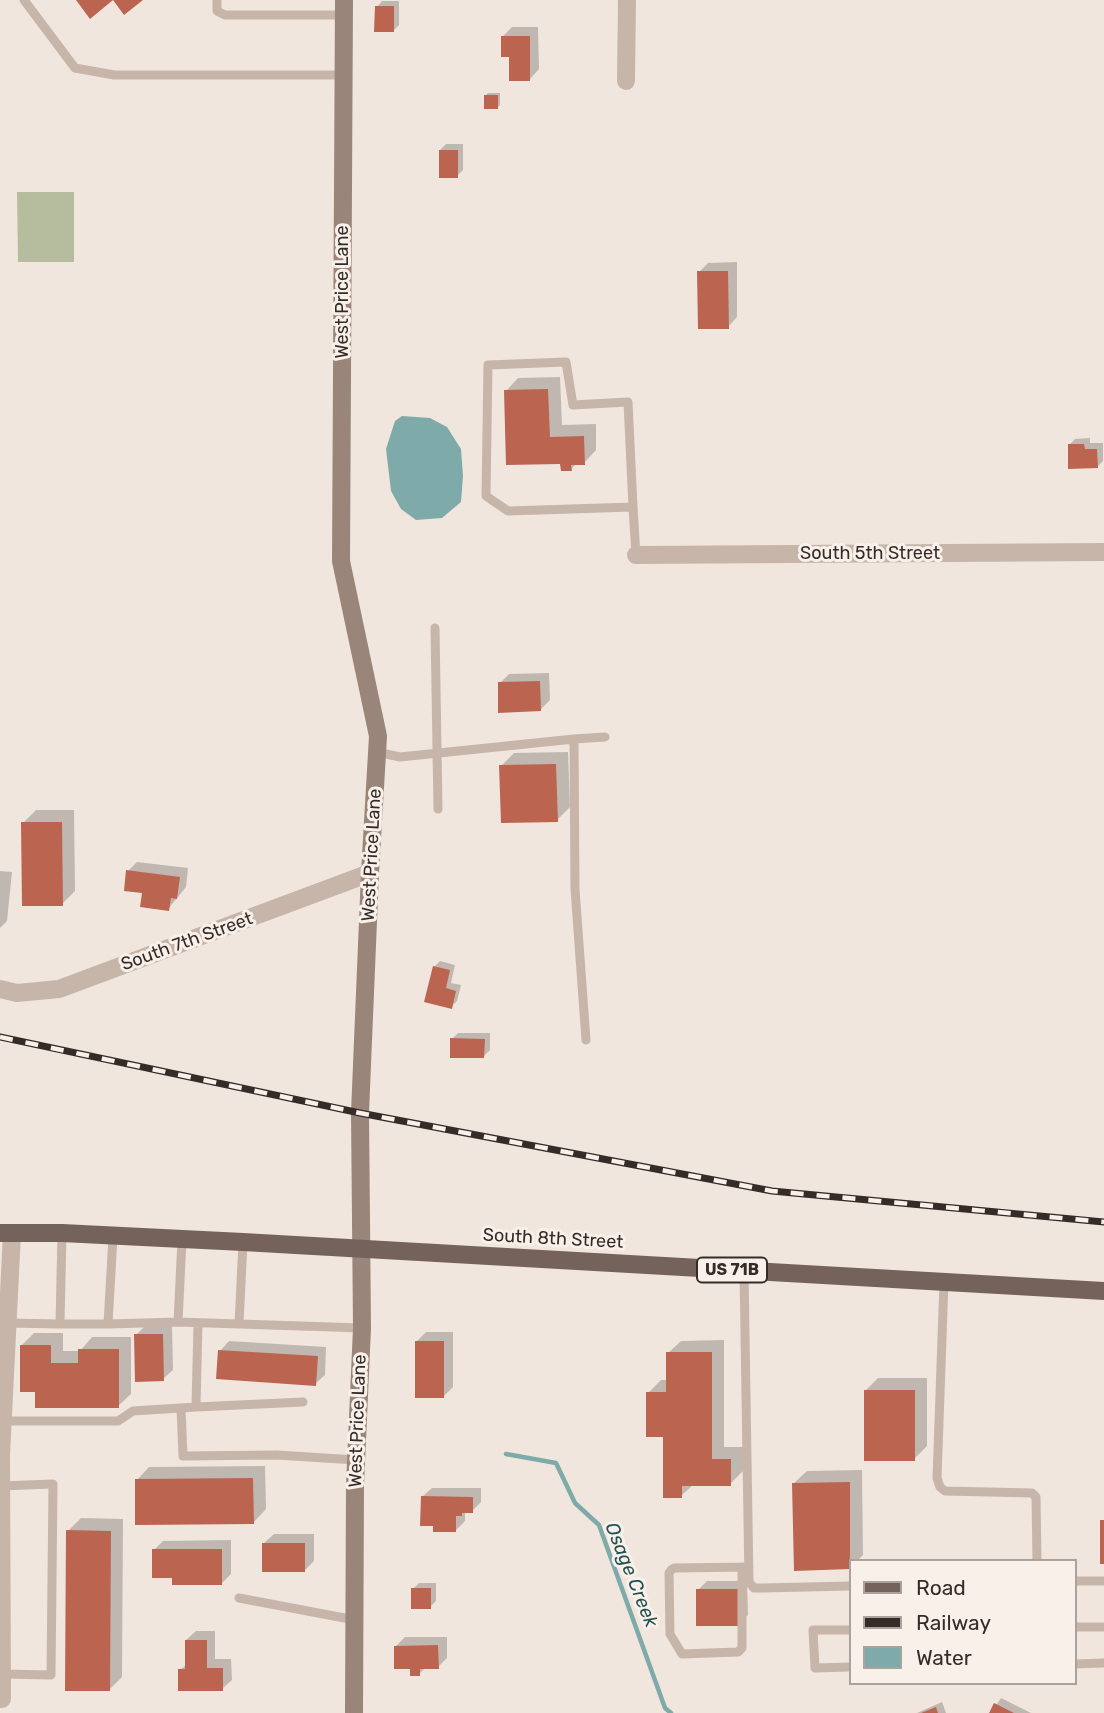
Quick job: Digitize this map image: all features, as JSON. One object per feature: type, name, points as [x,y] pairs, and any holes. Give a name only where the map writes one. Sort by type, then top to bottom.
[{"type":"main road","name":"South 8th Street","points":[[6,1233],[62,1233],[243,1242],[1104,1292]]},
{"type":"street","points":[[626,81],[627,0]]},
{"type":"street","name":"West Price Lane","points":[[345,8],[341,561],[378,736],[360,1113],[362,1328],[356,1460],[354,1713]]},
{"type":"street","name":"South 5th Street","points":[[636,555],[1104,552]]},
{"type":"street","name":"South 7th Street","points":[[0,989],[17,993],[59,989],[370,873]]},
{"type":"street","points":[[2,1699],[1,1486],[7,1323],[6,1233]]},
{"type":"lane","points":[[24,0],[75,68],[114,75],[345,75]]},
{"type":"lane","points":[[217,0],[217,11],[225,15],[345,8]]},
{"type":"lane","points":[[633,507],[508,511],[486,496],[488,365],[566,362],[573,405],[628,402],[636,555]]},
{"type":"lane","points":[[435,628],[438,809]]},
{"type":"lane","points":[[377,752],[400,757],[605,737]]},
{"type":"lane","points":[[574,738],[575,889],[586,1040]]},
{"type":"lane","points":[[60,1324],[62,1233]]},
{"type":"lane","points":[[108,1324],[113,1237]]},
{"type":"lane","points":[[178,1322],[182,1240]]},
{"type":"lane","points":[[239,1324],[243,1242]]},
{"type":"lane","points":[[744,1271],[746,1567],[742,1648],[738,1652],[682,1654],[670,1634],[671,1570],[746,1567]]},
{"type":"lane","points":[[944,1282],[937,1478],[945,1491],[1032,1493],[1036,1497],[1037,1559]]},
{"type":"lane","points":[[7,1323],[198,1322],[362,1328]]},
{"type":"lane","points":[[196,1407],[198,1322]]},
{"type":"lane","points":[[2,1421],[118,1422],[133,1411],[303,1402]]},
{"type":"lane","points":[[181,1408],[183,1456],[277,1455],[356,1460]]},
{"type":"lane","points":[[1,1486],[53,1484],[51,1675],[1,1674]]},
{"type":"lane","points":[[746,1567],[754,1588],[848,1586]]},
{"type":"lane","points":[[1076,1581],[1104,1581]]},
{"type":"lane","points":[[239,1598],[355,1620]]},
{"type":"lane","points":[[1076,1627],[1104,1627]]},
{"type":"lane","points":[[848,1630],[813,1630],[814,1668],[848,1667]]},
{"type":"lane","points":[[1076,1664],[1104,1663]]},
{"type":"green space","points":[[17,192],[74,192],[74,262],[18,262]]},
{"type":"water","points":[[402,416],[430,418],[447,427],[461,449],[461,502],[442,518],[416,520],[401,509],[391,491],[386,449],[395,421]]},
{"type":"building","points":[[76,0],[113,0],[90,19]]},
{"type":"building","points":[[113,0],[143,0],[124,15]]},
{"type":"building","points":[[375,6],[394,6],[394,32],[374,32]]},
{"type":"building","points":[[501,36],[530,36],[530,81],[509,81],[509,57],[501,57]]},
{"type":"building","points":[[484,95],[498,95],[498,109],[484,109]]},
{"type":"building","points":[[439,150],[458,150],[458,178],[439,178]]},
{"type":"building","points":[[697,271],[728,271],[729,329],[698,329]]},
{"type":"building","points":[[548,389],[550,437],[584,436],[585,465],[571,465],[572,471],[561,471],[560,464],[506,465],[504,390]]},
{"type":"building","points":[[1068,444],[1084,444],[1085,449],[1097,449],[1098,468],[1068,469]]},
{"type":"building","points":[[540,681],[541,711],[498,713],[498,682]]},
{"type":"building","points":[[556,764],[558,822],[501,823],[499,765]]},
{"type":"building","points":[[21,822],[62,822],[63,906],[22,906]]},
{"type":"building","points":[[126,870],[180,877],[177,899],[171,898],[169,911],[140,907],[142,893],[124,891]]},
{"type":"building","points":[[433,966],[450,970],[446,988],[456,991],[452,1009],[424,1002]]},
{"type":"building","points":[[450,1038],[485,1039],[484,1058],[450,1058]]},
{"type":"building","points":[[134,1334],[163,1334],[164,1381],[135,1382]]},
{"type":"building","points":[[415,1341],[444,1341],[444,1398],[415,1398]]},
{"type":"building","points":[[20,1345],[51,1345],[51,1363],[78,1363],[78,1349],[119,1349],[119,1408],[35,1408],[35,1392],[20,1392]]},
{"type":"building","points":[[218,1350],[318,1356],[316,1386],[216,1379]]},
{"type":"building","points":[[666,1352],[712,1352],[712,1459],[731,1459],[731,1486],[682,1486],[682,1498],[663,1498],[663,1437],[646,1437],[646,1392],[666,1392]]},
{"type":"building","points":[[864,1390],[915,1390],[915,1461],[864,1461]]},
{"type":"building","points":[[253,1478],[254,1524],[135,1525],[135,1479]]},
{"type":"building","points":[[850,1482],[848,1569],[794,1571],[792,1483]]},
{"type":"building","points":[[421,1496],[473,1497],[473,1513],[456,1516],[456,1532],[433,1532],[433,1526],[420,1526]]},
{"type":"building","points":[[1100,1520],[1104,1520],[1104,1564],[1100,1564]]},
{"type":"building","points":[[66,1530],[111,1531],[110,1691],[65,1691]]},
{"type":"building","points":[[262,1543],[305,1543],[305,1572],[262,1572]]},
{"type":"building","points":[[152,1549],[222,1549],[222,1585],[172,1585],[172,1578],[152,1578]]},
{"type":"building","points":[[411,1588],[431,1588],[431,1609],[411,1609]]},
{"type":"building","points":[[696,1589],[739,1589],[739,1626],[696,1626]]},
{"type":"building","points":[[185,1640],[207,1640],[207,1668],[223,1668],[223,1691],[178,1691],[178,1669],[185,1669]]},
{"type":"building","points":[[438,1645],[439,1669],[420,1669],[420,1676],[410,1676],[410,1669],[394,1669],[394,1646]]},
{"type":"building","points":[[994,1703],[1014,1713],[989,1713]]},
{"type":"building","points":[[936,1707],[938,1713],[921,1713]]},
{"type":"waterway","name":"Osage Creek","points":[[506,1454],[556,1463],[575,1503],[599,1525],[665,1708],[671,1713]]},
{"type":"railway","points":[[0,1037],[360,1113],[772,1191],[1104,1222]]}]
